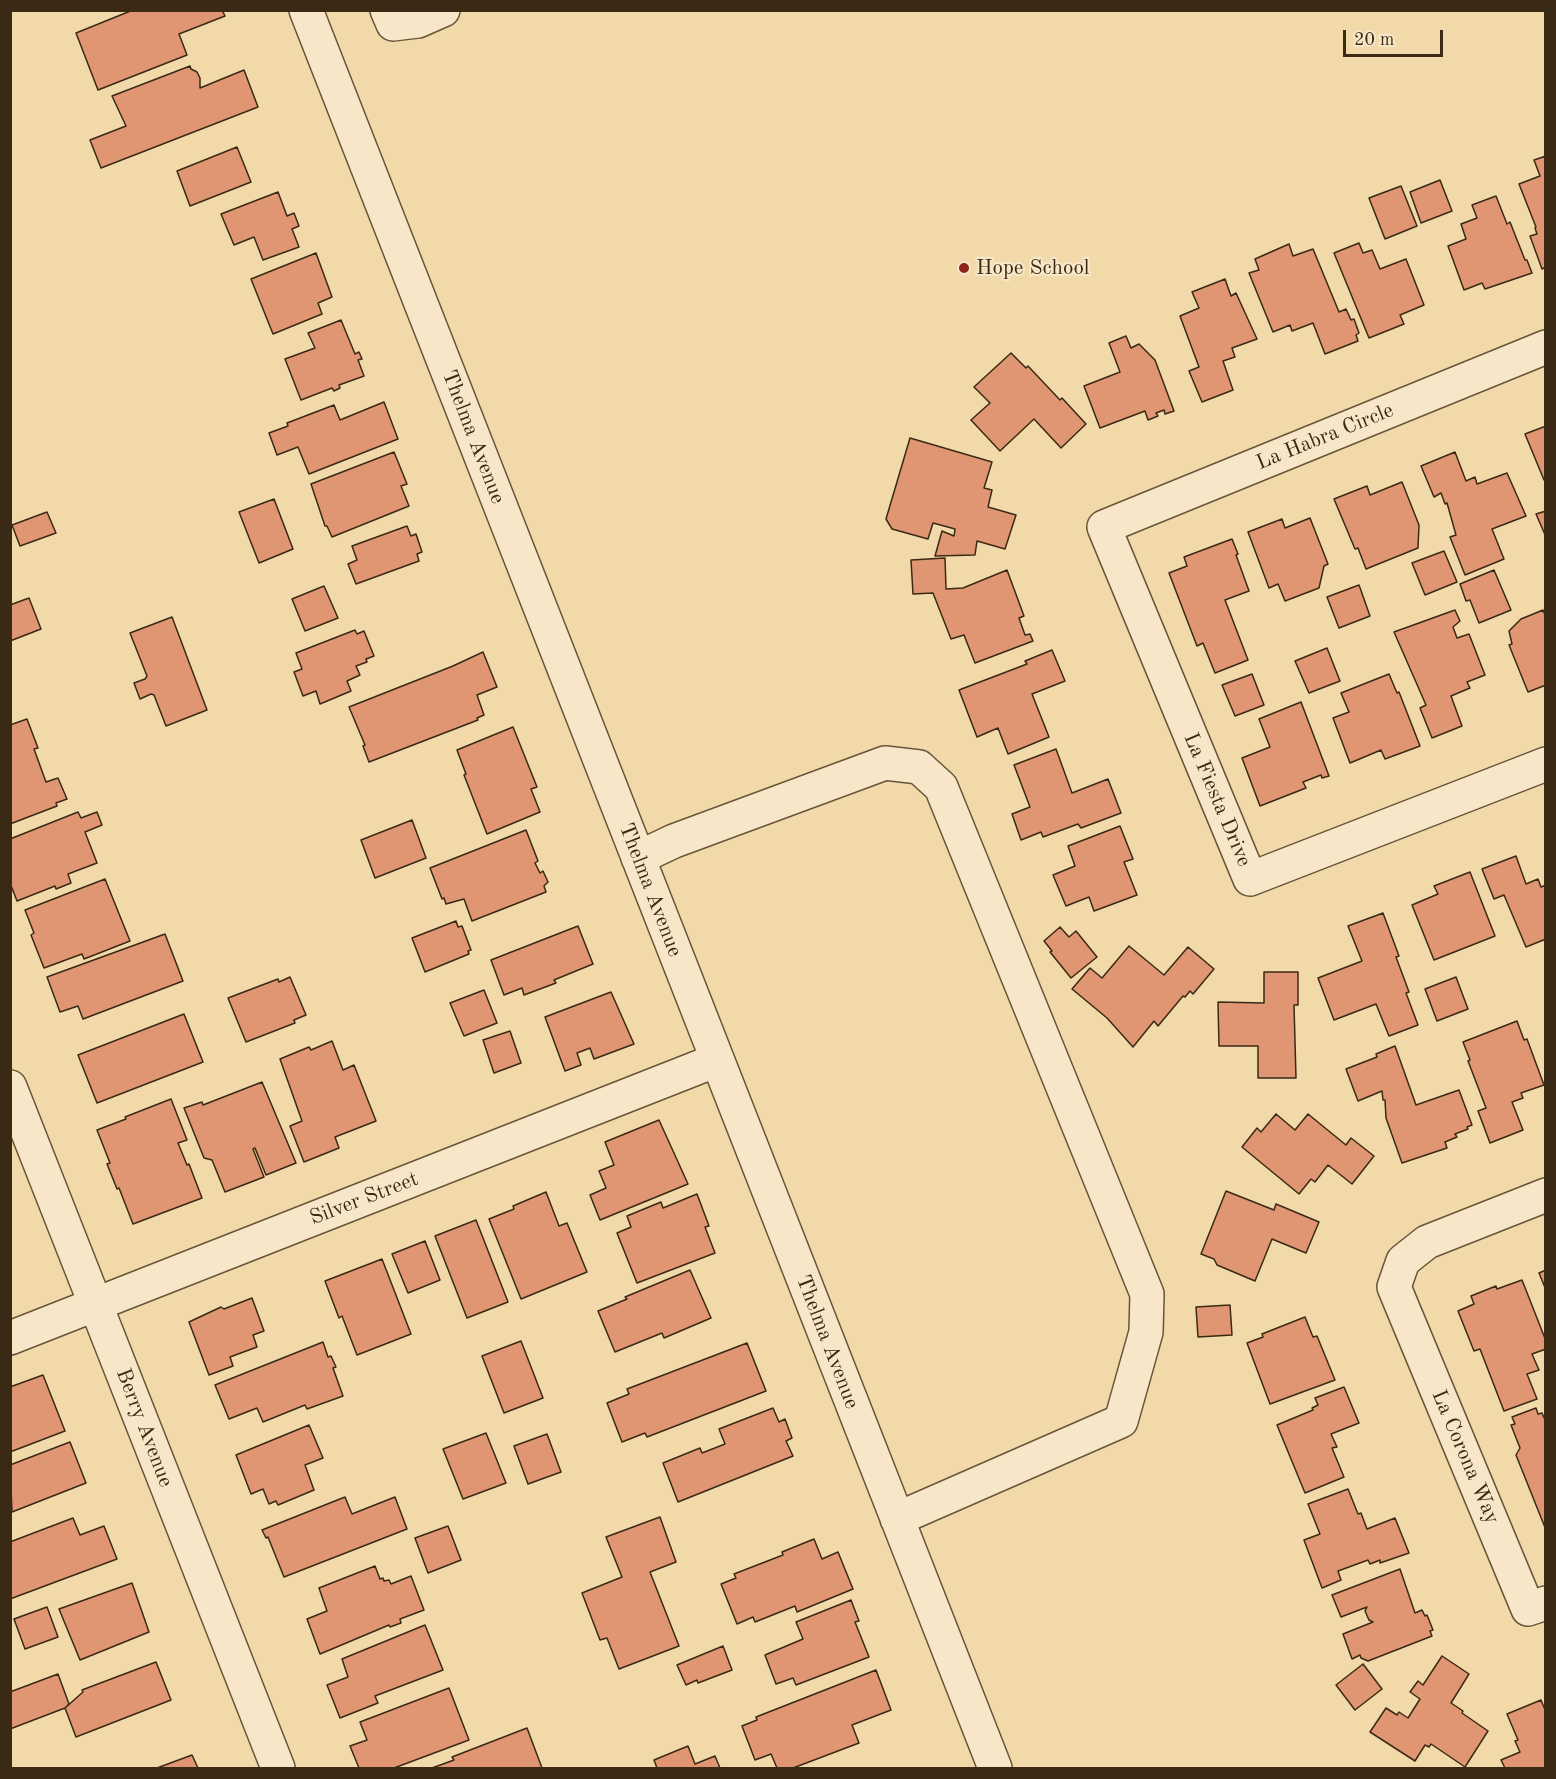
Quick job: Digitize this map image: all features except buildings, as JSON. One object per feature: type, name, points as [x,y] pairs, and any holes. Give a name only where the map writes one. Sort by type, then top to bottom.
[{"type":"street","name":"Thelma Avenue","points":[[306,10],[995,1768]]},
{"type":"street","points":[[387,10],[393,24],[418,21],[443,10]]},
{"type":"street","name":"La Habra Circle","points":[[1104,527],[1545,347]]},
{"type":"street","name":"La Fiesta Drive","points":[[1104,527],[1250,879],[1545,764]]},
{"type":"street","points":[[638,858],[668,843],[885,763],[918,767],[941,787],[1147,1294],[1146,1332],[1121,1421],[897,1519]]},
{"type":"street","name":"Silver Street","points":[[10,1338],[717,1060]]},
{"type":"street","name":"Berry Avenue","points":[[10,1087],[278,1768]]},
{"type":"street","name":"La Corona Way","points":[[1545,1195],[1427,1242],[1403,1261],[1394,1287],[1528,1609],[1545,1602]]},
{"type":"place","name":"Hope School","points":[[964,268]]}]
